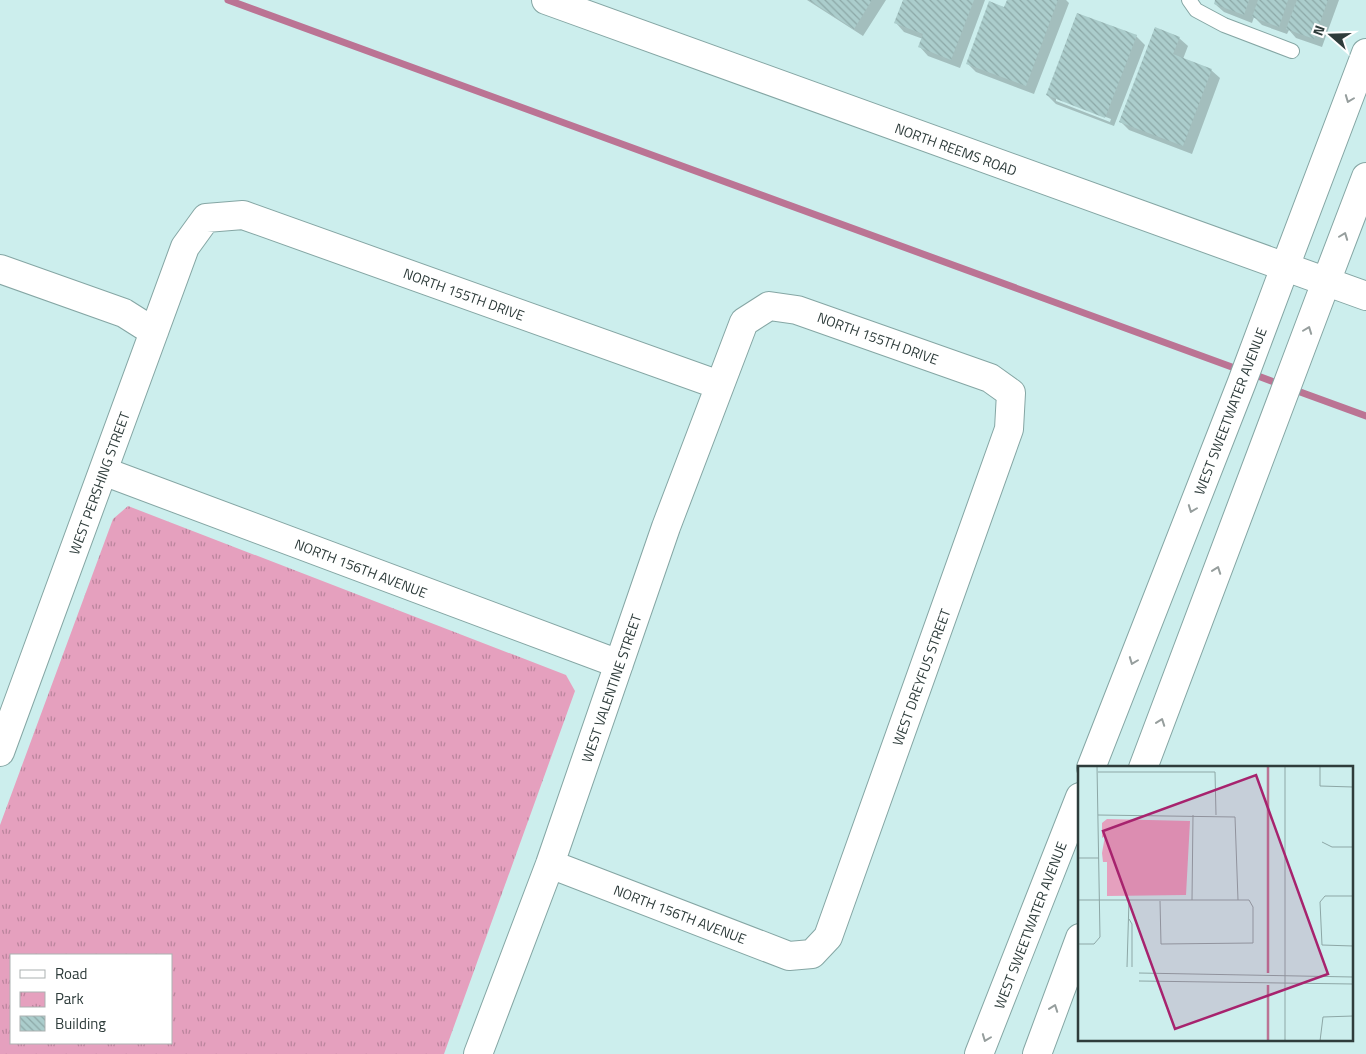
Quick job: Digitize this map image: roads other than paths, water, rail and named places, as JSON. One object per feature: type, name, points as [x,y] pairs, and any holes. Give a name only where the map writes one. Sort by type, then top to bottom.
[{"type":"street","name":"NORTH REEMS ROAD","points":[[546,0],[1366,296]]},
{"type":"street","name":"WEST SWEETWATER AVENUE","points":[[1092,766],[1246,372],[1366,53]]},
{"type":"street","points":[[1145,766],[1366,177]]},
{"type":"street","name":"NORTH 155TH DRIVE","points":[[206,218],[243,215],[719,385]]},
{"type":"street","name":"WEST PERSHING STREET","points":[[0,752],[185,247],[206,218]]},
{"type":"street","points":[[0,269],[114,310],[154,332]]},
{"type":"street","name":"NORTH 155TH DRIVE","points":[[744,322],[769,306],[798,310],[990,378],[1011,393]]},
{"type":"street","name":"WEST VALENTINE STREET","points":[[484,1052],[666,526],[744,322]]},
{"type":"street","name":"WEST DREYFUS STREET","points":[[812,954],[828,937],[1006,438],[1009,429],[1011,393]]},
{"type":"street","name":"NORTH 156TH AVENUE","points":[[103,471],[619,664]]},
{"type":"street","name":"WEST SWEETWATER AVENUE","points":[[979,1054],[1078,802]]},
{"type":"street","name":"NORTH 156TH AVENUE","points":[[550,864],[789,956],[812,954]]},
{"type":"street","points":[[1037,1054],[1078,943]]},
{"type":"lane","points":[[1189,0],[1196,10],[1224,25],[1292,51]]},
{"type":"waterway","points":[[228,0],[1240,370]]},
{"type":"waterway","points":[[1250,373],[1282,385]]},
{"type":"waterway","points":[[1292,389],[1366,416]]}]
